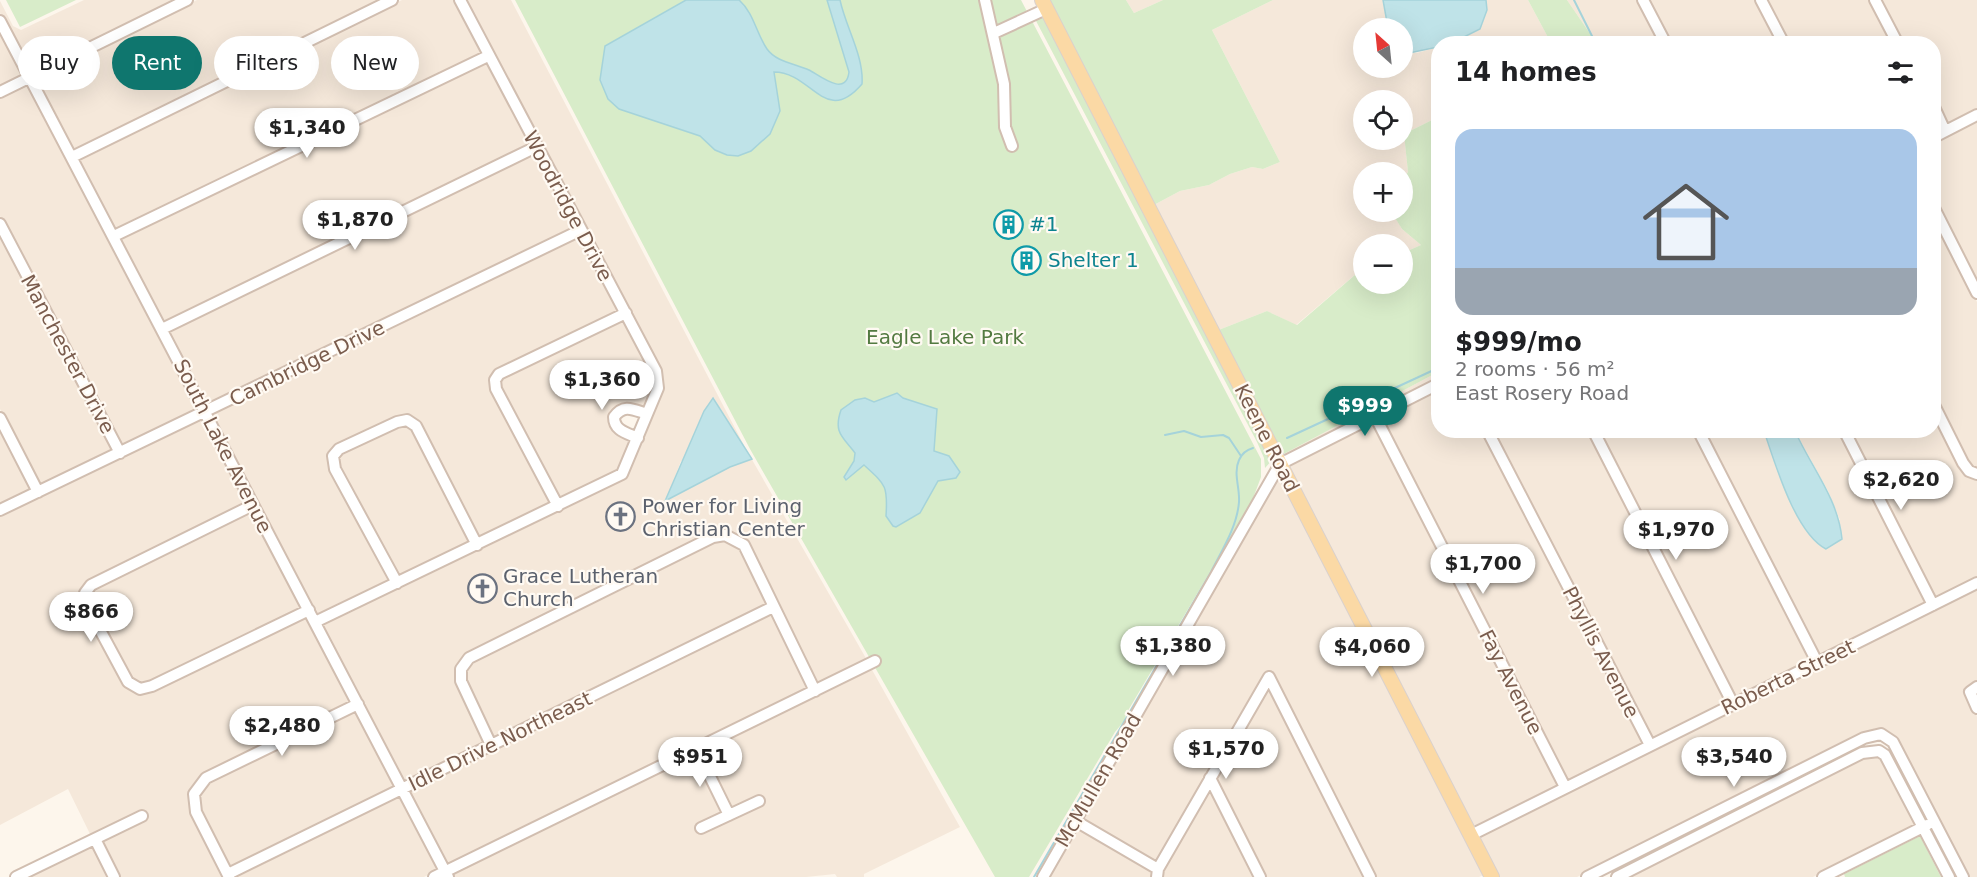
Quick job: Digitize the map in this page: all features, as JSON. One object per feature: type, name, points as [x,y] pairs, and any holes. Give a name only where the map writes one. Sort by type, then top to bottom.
[{"type":"main road","name":"Keene Road","points":[[1044,4],[1491,877]]},
{"type":"street","points":[[100,42],[187,0]]},
{"type":"street","points":[[72,157],[392,0]]},
{"type":"street","name":"Woodridge Drive","points":[[315,622],[622,474],[658,388],[656,370],[460,0]]},
{"type":"street","points":[[985,0],[1004,84],[1006,135],[1012,146]]},
{"type":"street","points":[[1643,0],[1662,36]]},
{"type":"street","points":[[1761,0],[1780,36]]},
{"type":"street","points":[[1875,0],[1894,36]]},
{"type":"street","points":[[994,33],[1044,4]]},
{"type":"street","name":"South Lake Avenue","points":[[0,21],[18,56]]},
{"type":"street","points":[[114,236],[488,56]]},
{"type":"street","points":[[0,92],[18,83]]},
{"type":"street","name":"South Lake Avenue","points":[[36,90],[447,874]]},
{"type":"street","points":[[1941,133],[1977,115]]},
{"type":"street","points":[[1941,122],[1945,131]]},
{"type":"street","points":[[162,329],[536,147]]},
{"type":"street","points":[[1941,222],[1977,293]]},
{"type":"street","name":"Manchester Drive","points":[[0,224],[120,453]]},
{"type":"street","name":"Cambridge Drive","points":[[0,510],[581,230]]},
{"type":"street","points":[[558,506],[496,389],[495,380],[500,374],[626,313]]},
{"type":"street","points":[[1280,464],[1431,388]]},
{"type":"street","points":[[638,438],[621,431],[616,426],[614,417],[620,410],[628,408],[647,414]]},
{"type":"street","name":"Fay Avenue","points":[[1375,416],[1565,787]]},
{"type":"street","points":[[0,418],[39,492]]},
{"type":"street","points":[[1941,419],[1963,463],[1969,471],[1977,474]]},
{"type":"street","points":[[397,583],[335,469],[333,456],[339,449],[398,422],[407,420],[416,426],[477,545]]},
{"type":"street","name":"Phyllis Avenue","points":[[1491,438],[1650,745]]},
{"type":"street","points":[[1597,438],[1733,704]]},
{"type":"street","points":[[1702,438],[1817,662]]},
{"type":"street","points":[[1848,438],[1933,605]]},
{"type":"street","name":"McMullen Road","points":[[1043,877],[1280,464]]},
{"type":"street","points":[[253,505],[91,585],[85,593],[86,604],[128,682],[140,689],[152,686],[309,610]]},
{"type":"street","points":[[491,745],[460,681],[461,669],[469,658],[712,537],[725,535],[744,545],[815,691]]},
{"type":"street","name":"Roberta Street","points":[[1471,835],[1977,583]]},
{"type":"street","name":"Idle Drive Northeast","points":[[229,875],[773,607]]},
{"type":"street","points":[[434,877],[447,874],[696,748],[875,661]]},
{"type":"street","points":[[1074,820],[1157,873],[1269,677],[1370,877]]},
{"type":"street","points":[[1975,689],[1977,708]]},
{"type":"street","points":[[229,875],[196,812],[194,794],[206,778],[358,704]]},
{"type":"street","points":[[1587,877],[1608,872],[1875,734],[1886,736],[1893,742],[1963,877]]},
{"type":"street","points":[[696,748],[729,815]]},
{"type":"street","points":[[1617,877],[1862,753],[1879,751],[1885,755],[1949,877]]},
{"type":"street","points":[[1799,772],[1804,782]]},
{"type":"street","points":[[1210,778],[1260,877]]},
{"type":"street","points":[[700,828],[759,801]]},
{"type":"street","points":[[16,877],[142,816]]},
{"type":"street","points":[[1823,877],[1933,821]]},
{"type":"street","points":[[95,839],[114,877]]},
{"type":"shaded area","points":[[84,0],[177,0],[100,37],[18,36],[18,47],[0,13],[0,1],[13,26],[21,30]]},
{"type":"shaded area","points":[[197,0],[382,0],[308,36],[214,36],[214,82],[202,88],[202,36],[123,36]]},
{"type":"shaded area","points":[[402,0],[455,0],[482,54],[419,84],[419,36],[331,36],[331,90],[407,90],[115,231],[77,159],[218,90],[319,90],[319,41]]},
{"type":"shaded area","points":[[464,0],[511,0],[747,451],[867,660],[817,685],[746,542],[726,531],[458,666],[485,743],[404,783],[320,624],[557,512],[625,477],[661,390]],"holes":[[[714,398],[751,459],[730,467],[666,500],[681,461],[686,459],[699,424]]]},
{"type":"shaded area","points":[[1126,0],[1163,0],[1134,13]]},
{"type":"shaded area","points":[[1273,0],[1383,0],[1386,18],[1353,18],[1353,78],[1413,78],[1413,53],[1431,49],[1431,120],[1413,130],[1413,90],[1353,90],[1353,150],[1406,150],[1407,162],[1353,162],[1353,222],[1398,222],[1408,234],[1353,234],[1353,277],[1296,325],[1267,311],[1216,331],[1152,206],[1180,191],[1209,185],[1230,174],[1252,167],[1263,169],[1280,162],[1212,30]]},
{"type":"shaded area","points":[[1486,0],[1528,0],[1547,36],[1466,36],[1480,29],[1487,10]]},
{"type":"shaded area","points":[[1567,0],[1639,0],[1657,36],[1591,36]]},
{"type":"shaded area","points":[[1648,0],[1756,0],[1775,36],[1666,36]]},
{"type":"shaded area","points":[[1765,0],[1870,0],[1889,36],[1784,36]]},
{"type":"shaded area","points":[[1879,0],[1977,0],[1977,110],[1946,125],[1941,112],[1941,36],[1898,36]]},
{"type":"shaded area","points":[[0,30],[18,64],[18,78],[0,87]]},
{"type":"shaded area","points":[[112,41],[112,90],[198,90],[73,151],[41,90],[100,90],[100,47]]},
{"type":"shaded area","points":[[486,61],[530,145],[163,323],[119,239]]},
{"type":"shaded area","points":[[18,88],[18,90],[32,90],[200,409],[121,447],[0,216],[0,97]]},
{"type":"shaded area","points":[[1977,120],[1977,284],[1941,214],[1941,138]]},
{"type":"shaded area","points":[[534,153],[576,228],[207,406],[168,331]]},
{"type":"shaded area","points":[[1941,231],[1977,302],[1977,470],[1966,460],[1941,411]]},
{"type":"shaded area","points":[[0,233],[114,450],[40,487],[0,409]]},
{"type":"shaded area","points":[[580,235],[620,311],[492,378],[552,504],[479,539],[410,415],[406,414],[328,452],[327,456],[391,580],[316,617],[211,414]]},
{"type":"shaded area","points":[[1413,238],[1421,245],[1413,249]]},
{"type":"shaded area","points":[[624,319],[652,372],[654,387],[645,409],[628,403],[611,414],[632,440],[619,470],[559,501],[500,388],[499,382],[502,378]]},
{"type":"shaded area","points":[[1431,376],[1431,383],[1281,458],[1280,456]]},
{"type":"shaded area","points":[[1431,392],[1431,438],[1487,438],[1644,743],[1567,781],[1380,418]]},
{"type":"shaded area","points":[[204,417],[248,502],[90,579],[82,590],[137,694],[142,694],[307,616],[352,702],[190,790],[189,794],[225,877],[118,877],[101,841],[148,818],[144,811],[91,836],[68,789],[0,825],[0,515]]},
{"type":"shaded area","points":[[1373,422],[1560,785],[1472,830],[1285,466]]},
{"type":"shaded area","points":[[407,425],[413,428],[471,542],[398,577],[339,468],[337,458],[341,453]]},
{"type":"shaded area","points":[[1941,425],[1977,479],[1977,578],[1935,599],[1852,438],[1941,438]]},
{"type":"shaded area","points":[[0,427],[33,490],[0,505]]},
{"type":"shaded area","points":[[1496,438],[1593,438],[1728,702],[1651,740]]},
{"type":"shaded area","points":[[1602,438],[1698,438],[1812,660],[1735,698]]},
{"type":"shaded area","points":[[1707,438],[1767,438],[1793,507],[1840,520],[1828,491],[1799,438],[1844,438],[1928,603],[1819,656]]},
{"type":"shaded area","points":[[1280,472],[1486,874],[1479,877],[1375,877],[1270,671],[1264,675],[1156,863],[1080,819]]},
{"type":"shaded area","points":[[252,510],[303,608],[151,682],[140,684],[130,679],[90,603],[90,594],[94,588]]},
{"type":"shaded area","points":[[725,540],[741,548],[767,604],[492,740],[465,681],[465,671],[472,662],[714,541]]},
{"type":"shaded area","points":[[1977,588],[1977,681],[1967,689],[1977,717],[1977,877],[1967,877],[1897,740],[1885,730],[1862,734],[1577,877],[1496,877],[1476,837]]},
{"type":"shaded area","points":[[771,612],[810,689],[447,865],[408,791]]},
{"type":"shaded area","points":[[871,668],[960,827],[864,874],[864,877],[837,877],[835,874],[806,877],[452,877],[451,873]]},
{"type":"shaded area","points":[[1269,685],[1366,877],[1264,877],[1215,779]]},
{"type":"shaded area","points":[[357,710],[397,787],[229,868],[200,811],[198,796],[208,782]]},
{"type":"shaded area","points":[[1878,755],[1917,825],[1813,877],[1627,877],[1863,758]]},
{"type":"shaded area","points":[[1210,787],[1256,877],[1161,877],[1162,871]]},
{"type":"shaded area","points":[[401,795],[440,869],[424,877],[234,877]]},
{"type":"shaded area","points":[[1076,826],[1153,871],[1153,877],[1048,877]]},
{"type":"shaded area","points":[[94,844],[109,877],[26,877]]},
{"type":"green space","points":[[6,0],[76,0],[20,27]]},
{"type":"green space","name":"Eagle Lake Park","points":[[515,0],[1021,0],[1261,459],[1261,477],[1252,501],[1126,714],[1125,720],[1115,732],[1029,877],[995,877],[750,449]]},
{"type":"green space","points":[[1046,0],[1126,0],[1134,13],[1163,0],[1273,0],[1212,30],[1280,162],[1263,169],[1252,167],[1230,174],[1209,185],[1180,191],[1152,206]]},
{"type":"green space","points":[[1528,0],[1567,0],[1591,36],[1547,36]]},
{"type":"green space","points":[[1044,14],[1273,459],[1265,468],[1264,458],[1257,442],[1035,19]]},
{"type":"green space","points":[[1431,120],[1431,376],[1280,456],[1216,331],[1267,311],[1297,325],[1353,277],[1353,294],[1413,294],[1413,249],[1421,245],[1413,238],[1413,234],[1408,234],[1398,222],[1413,222],[1413,162],[1407,162],[1406,150],[1413,150],[1413,130]]},
{"type":"green space","points":[[1920,836],[1941,877],[1845,877],[1844,874]]},
{"type":"water","points":[[686,0],[739,0],[752,17],[763,43],[771,53],[781,60],[838,84],[847,80],[849,72],[827,0],[840,0],[858,52],[862,84],[849,96],[838,100],[828,99],[787,74],[774,72],[780,111],[770,134],[751,151],[738,156],[727,155],[715,150],[700,136],[619,109],[608,99],[600,80],[605,46]]},
{"type":"water","points":[[1383,0],[1486,0],[1487,10],[1480,29],[1466,36],[1431,36],[1431,48],[1413,52],[1413,18],[1386,18]]},
{"type":"water","points":[[897,393],[903,398],[937,409],[934,451],[949,456],[960,472],[956,478],[938,481],[920,513],[896,527],[886,516],[884,487],[864,465],[846,480],[844,477],[854,461],[855,453],[840,434],[838,424],[841,410],[855,400],[865,398],[874,402]]},
{"type":"water","points":[[713,398],[752,459],[730,467],[665,501],[704,411]]},
{"type":"water","points":[[1766,438],[1798,438],[1830,496],[1842,539],[1826,549],[1815,541],[1796,513],[1780,478]]},
{"type":"waterway","points":[[1574,0],[1592,36]]},
{"type":"waterway","points":[[1287,438],[1431,371]]},
{"type":"waterway","points":[[1165,435],[1184,431],[1201,437],[1223,435],[1229,438],[1241,456]]},
{"type":"waterway","points":[[1034,877],[1224,547],[1238,511],[1237,465],[1243,454],[1253,448]]},
{"type":"place","name":"#1","points":[[1008,224]]},
{"type":"place","name":"Shelter 1","points":[[1027,260]]},
{"type":"place","name":"Power for Living Christian Center","points":[[621,517]]},
{"type":"place","name":"Grace Lutheran Church","points":[[482,588]]}]
